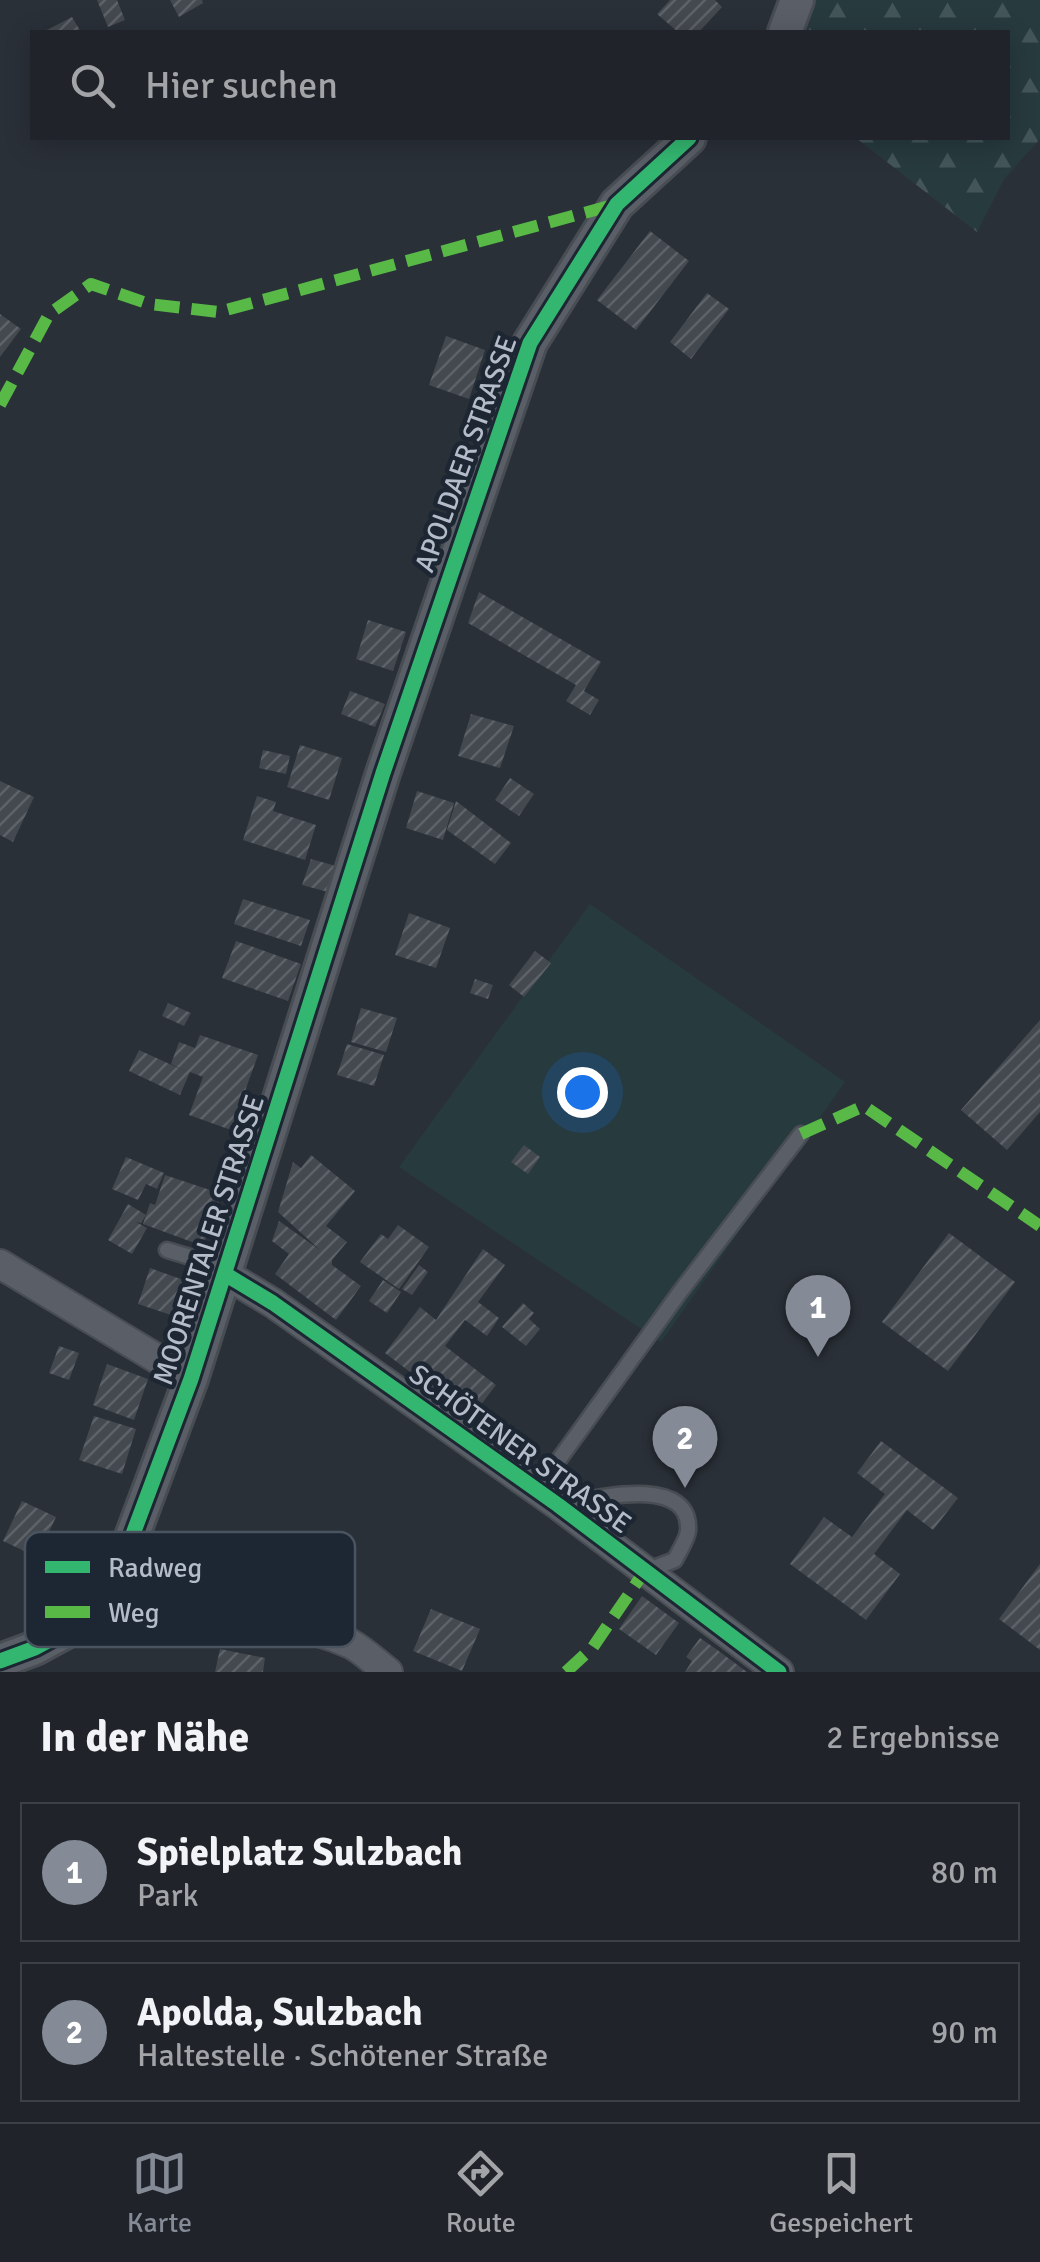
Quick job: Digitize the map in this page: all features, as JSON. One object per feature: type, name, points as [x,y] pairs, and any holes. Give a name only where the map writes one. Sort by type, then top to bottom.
[{"type":"street","points":[[786,30],[796,0]]},
{"type":"street","name":"APOLDAER STRASSE","points":[[383,773],[530,343],[617,204],[686,140]]},
{"type":"street","name":"MOORENTALER STRASSE","points":[[134,1532],[226,1274],[383,773]]},
{"type":"street","points":[[0,1264],[191,1379]]},
{"type":"street","name":"SCHÖTENER STRASSE","points":[[226,1274],[547,1497],[779,1672]]},
{"type":"street","name":"MOORENTALER STRASSE","points":[[0,1661],[37,1647]]},
{"type":"street","points":[[355,1647],[388,1672]]},
{"type":"lane","name":"SCHÖTENER STRASSE","points":[[547,1497],[680,1292],[801,1134]]},
{"type":"lane","points":[[167,1250],[226,1274]]},
{"type":"lane","points":[[547,1497],[655,1494],[676,1502],[685,1516],[688,1532],[675,1560],[644,1572]]},
{"type":"green space","points":[[812,0],[1040,0],[1040,139],[1004,179],[977,232],[859,140],[1010,140],[1010,30],[799,30]]},
{"type":"green space","points":[[590,904],[845,1082],[661,1342],[399,1167]]},
{"type":"building","points":[[97,0],[117,0],[125,20],[108,27]]},
{"type":"building","points":[[170,0],[202,0],[203,3],[179,17]]},
{"type":"building","points":[[670,0],[715,0],[722,7],[701,30],[676,30],[657,14]]},
{"type":"building","points":[[72,17],[80,30],[47,30]]},
{"type":"building","points":[[650,231],[689,261],[636,330],[597,300]]},
{"type":"building","points":[[707,293],[729,309],[691,359],[670,342]]},
{"type":"building","points":[[0,314],[21,329],[0,357]]},
{"type":"building","points":[[446,336],[485,350],[469,399],[429,385]]},
{"type":"building","points":[[479,592],[601,662],[584,691],[599,700],[590,715],[566,701],[576,685],[468,623]]},
{"type":"building","points":[[368,620],[406,632],[393,671],[356,659]]},
{"type":"building","points":[[350,691],[385,704],[375,727],[341,714]]},
{"type":"building","points":[[471,714],[514,726],[500,768],[458,756]]},
{"type":"building","points":[[300,745],[342,758],[329,800],[287,787]]},
{"type":"building","points":[[263,750],[290,756],[286,774],[259,768]]},
{"type":"building","points":[[510,778],[534,794],[519,816],[495,800]]},
{"type":"building","points":[[0,781],[34,797],[13,842],[0,835]]},
{"type":"building","points":[[417,791],[454,803],[443,840],[406,828]]},
{"type":"building","points":[[257,796],[276,802],[273,811],[316,825],[305,860],[243,840]]},
{"type":"building","points":[[456,801],[511,843],[495,864],[447,830]]},
{"type":"building","points":[[311,859],[336,866],[328,892],[302,885]]},
{"type":"building","points":[[243,899],[310,920],[301,946],[234,924]]},
{"type":"building","points":[[409,913],[450,928],[436,968],[395,955]]},
{"type":"building","points":[[236,941],[301,964],[288,1001],[222,978]]},
{"type":"building","points":[[535,951],[551,963],[524,997],[509,985]]},
{"type":"building","points":[[475,979],[493,985],[488,999],[470,993]]},
{"type":"building","points":[[168,1003],[191,1013],[184,1026],[162,1016]]},
{"type":"building","points":[[361,1008],[397,1018],[386,1052],[351,1042]]},
{"type":"building","points":[[1040,1020],[1040,1112],[1007,1150],[961,1110]]},
{"type":"building","points":[[200,1035],[258,1055],[231,1130],[189,1115],[203,1077],[190,1072],[180,1095],[129,1071],[139,1050],[187,1072],[171,1064],[179,1042],[195,1048]]},
{"type":"building","points":[[347,1044],[384,1055],[374,1086],[337,1075]]},
{"type":"building","points":[[524,1145],[540,1157],[528,1174],[511,1162]]},
{"type":"building","points":[[311,1155],[355,1191],[326,1226],[347,1242],[332,1265],[361,1286],[336,1320],[275,1274],[289,1254],[272,1241],[279,1221],[320,1250],[278,1212],[293,1162],[301,1168]]},
{"type":"building","points":[[126,1157],[164,1173],[157,1189],[146,1184],[138,1200],[112,1189]]},
{"type":"building","points":[[165,1175],[222,1194],[203,1246],[143,1224],[150,1203],[155,1205]]},
{"type":"building","points":[[128,1204],[146,1215],[141,1223],[136,1222],[147,1228],[132,1254],[108,1240]]},
{"type":"building","points":[[398,1225],[429,1247],[399,1289],[360,1262],[381,1234],[388,1239]]},
{"type":"building","points":[[949,1233],[1015,1282],[948,1371],[882,1322]]},
{"type":"building","points":[[483,1249],[505,1265],[478,1302],[499,1318],[487,1336],[465,1320],[445,1346],[496,1385],[471,1418],[385,1353],[420,1307],[436,1320]]},
{"type":"building","points":[[419,1265],[428,1272],[412,1295],[402,1289]]},
{"type":"building","points":[[150,1268],[192,1283],[180,1318],[138,1304]]},
{"type":"building","points":[[383,1280],[401,1292],[387,1313],[369,1301]]},
{"type":"building","points":[[523,1303],[534,1313],[529,1319],[540,1329],[526,1346],[502,1327]]},
{"type":"building","points":[[59,1346],[79,1353],[69,1380],[49,1373]]},
{"type":"building","points":[[107,1364],[148,1379],[134,1420],[93,1405]]},
{"type":"building","points":[[94,1416],[136,1429],[122,1474],[79,1460]]},
{"type":"building","points":[[881,1441],[958,1498],[933,1530],[907,1510],[874,1554],[900,1574],[866,1620],[790,1564],[824,1517],[852,1537],[885,1494],[857,1473]]},
{"type":"building","points":[[22,1501],[56,1517],[49,1532],[25,1532],[25,1551],[3,1541]]},
{"type":"building","points":[[1040,1564],[1040,1650],[999,1619]]},
{"type":"building","points":[[642,1596],[679,1623],[656,1655],[619,1629]]},
{"type":"building","points":[[431,1609],[480,1629],[462,1671],[413,1651]]},
{"type":"building","points":[[700,1638],[747,1672],[685,1672],[692,1661],[686,1657]]},
{"type":"building","points":[[220,1649],[265,1658],[263,1672],[215,1672]]},
{"type":"marked path","points":[[0,405],[49,314],[91,284],[149,304],[219,312],[617,204]]},
{"type":"marked path","points":[[801,1134],[864,1106],[1040,1226]]},
{"type":"marked path","points":[[566,1672],[593,1647],[644,1572]]},
{"type":"cycle path","points":[[134,1532],[191,1379],[383,773],[530,343],[617,204],[687,140]]},
{"type":"cycle path","points":[[225,1274],[273,1303],[558,1505],[779,1672]]},
{"type":"cycle path","points":[[0,1661],[37,1647]]},
{"type":"place","name":"Spielplatz Sulzbach","points":[[818,1357]]},
{"type":"place","name":"Apolda, Sulzbach","points":[[685,1488]]}]
